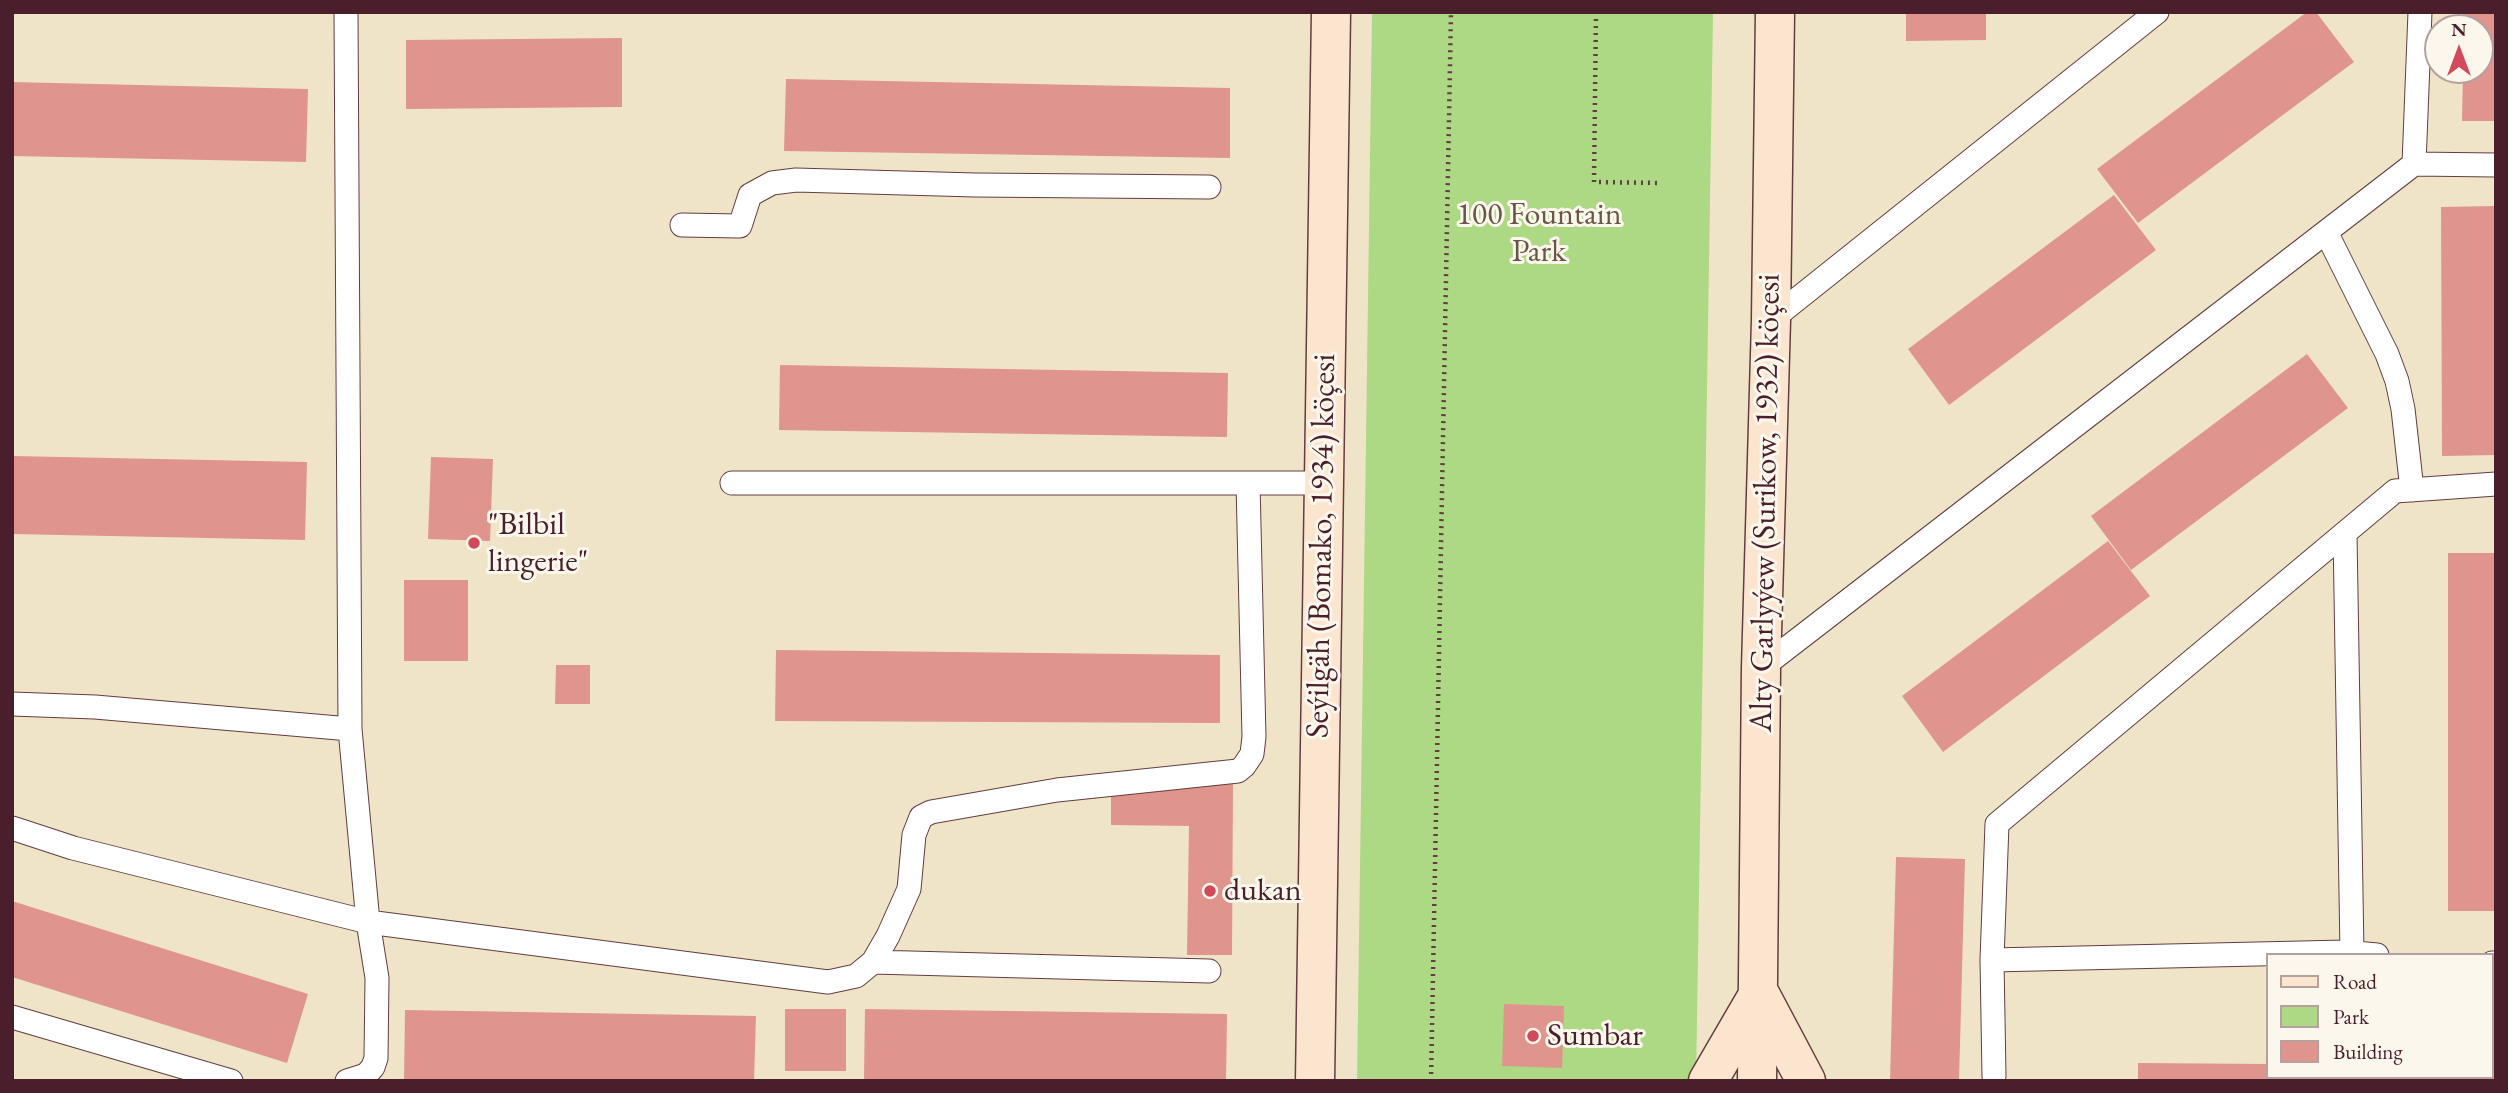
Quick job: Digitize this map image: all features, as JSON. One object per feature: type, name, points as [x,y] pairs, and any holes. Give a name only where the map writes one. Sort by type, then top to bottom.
[{"type":"street","name":"Seýilgäh (Bomako, 1934) köçesi","points":[[1315,1081],[1331,12]]},
{"type":"street","name":"Alty Garlyýew (Surikow, 1932) köçesi","points":[[1757,1081],[1761,668],[1771,320],[1775,12]]},
{"type":"street","name":"Alty Garlyýew (Surikow, 1932) köçesi","points":[[1759,993],[1806,1081]]},
{"type":"street","points":[[1708,1081],[1759,993]]},
{"type":"lane","points":[[346,12],[350,729],[368,922],[377,978],[376,1058],[366,1075],[347,1081]]},
{"type":"lane","points":[[1771,320],[2157,12]]},
{"type":"lane","points":[[2414,164],[2420,12]]},
{"type":"lane","points":[[1761,668],[2414,164],[2496,165]]},
{"type":"lane","points":[[682,225],[740,226],[750,195],[772,183],[796,180],[975,186],[1209,187]]},
{"type":"lane","points":[[2326,232],[2387,354],[2398,382],[2412,490]]},
{"type":"lane","points":[[732,483],[1322,483]]},
{"type":"lane","points":[[12,828],[73,848],[368,922],[828,982],[856,976],[873,962],[909,889],[914,835],[920,817],[931,812],[1057,790],[1238,771],[1244,766],[1252,754],[1254,737],[1248,483]]},
{"type":"lane","points":[[1994,1076],[1992,960],[1997,824],[2395,491],[2496,484]]},
{"type":"lane","points":[[2346,534],[2352,953]]},
{"type":"lane","points":[[12,704],[95,707],[350,729]]},
{"type":"lane","points":[[1992,960],[2266,955]]},
{"type":"lane","points":[[873,962],[1209,971]]},
{"type":"lane","points":[[12,1017],[231,1081]]},
{"type":"path","points":[[1431,1081],[1451,12]]},
{"type":"path","points":[[1596,12],[1594,182],[1661,183]]},
{"type":"green space","name":"100 Fountain Park","points":[[1372,12],[1713,12],[1696,1081],[1357,1081]]},
{"type":"building","points":[[1906,12],[1986,12],[1986,40],[1906,41]]},
{"type":"building","points":[[2307,12],[2316,12],[2354,62],[2138,223],[2097,169]]},
{"type":"building","points":[[2496,12],[2496,121],[2462,121],[2463,84],[2494,84],[2494,14],[2463,14]]},
{"type":"building","points":[[622,38],[622,107],[406,109],[406,40]]},
{"type":"building","points":[[786,79],[1230,88],[1230,158],[784,151]]},
{"type":"building","points":[[12,82],[308,89],[306,162],[12,156]]},
{"type":"building","points":[[2114,195],[2156,250],[1949,405],[1908,349]]},
{"type":"building","points":[[2496,206],[2496,455],[2442,456],[2441,207]]},
{"type":"building","points":[[2307,354],[2348,408],[2131,570],[2091,516]]},
{"type":"building","points":[[780,365],[1228,373],[1227,437],[779,430]]},
{"type":"building","points":[[12,456],[307,462],[305,540],[12,534]]},
{"type":"building","points":[[431,457],[493,459],[490,541],[428,539]]},
{"type":"building","points":[[2108,541],[2150,596],[1943,752],[1902,696]]},
{"type":"building","points":[[2448,553],[2496,553],[2496,911],[2448,911]]},
{"type":"building","points":[[404,580],[468,580],[468,661],[404,661]]},
{"type":"building","points":[[776,650],[1220,655],[1220,723],[775,721]]},
{"type":"building","points":[[556,665],[590,665],[590,704],[555,704]]},
{"type":"building","name":"dukan","points":[[1111,780],[1233,782],[1232,955],[1187,955],[1189,826],[1111,825]]},
{"type":"building","points":[[1896,857],[1965,859],[1959,1081],[1890,1081]]},
{"type":"building","points":[[12,901],[308,994],[287,1063],[12,977]]},
{"type":"building","name":"Sumbar","points":[[1504,1004],[1564,1006],[1562,1068],[1502,1066]]},
{"type":"building","points":[[785,1009],[846,1009],[846,1071],[785,1071]]},
{"type":"building","points":[[865,1009],[1227,1014],[1226,1081],[864,1079]]},
{"type":"building","points":[[405,1010],[756,1016],[754,1081],[404,1081]]},
{"type":"building","points":[[2496,1048],[2496,1081],[2356,1081],[2494,1079]]},
{"type":"building","points":[[2138,1063],[2266,1064],[2266,1079],[2354,1079],[2354,1081],[2138,1081]]},
{"type":"place","name":"\"Bilbil lingerie\"","points":[[474,543]]},
{"type":"place","name":"dukan","points":[[1210,891]]},
{"type":"place","name":"Sumbar","points":[[1533,1036]]}]
